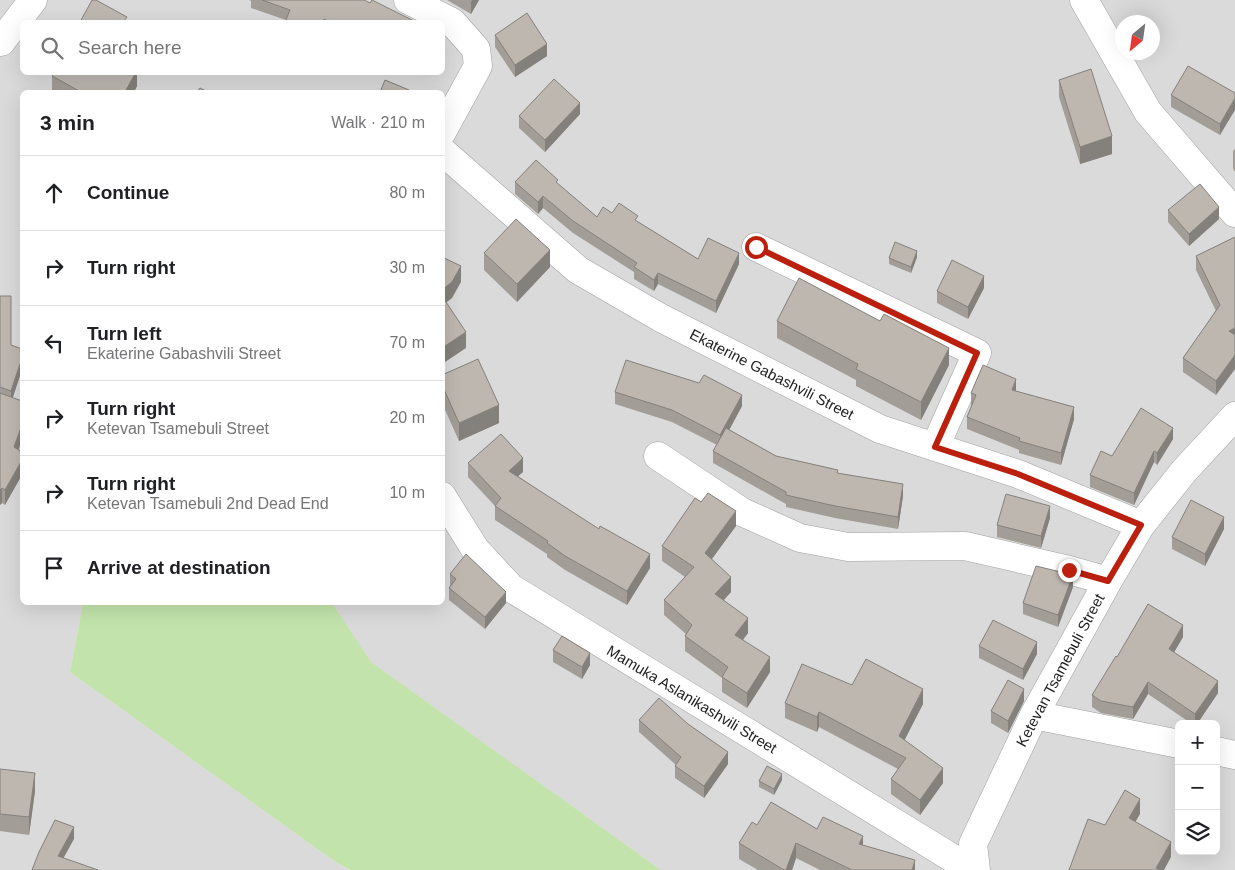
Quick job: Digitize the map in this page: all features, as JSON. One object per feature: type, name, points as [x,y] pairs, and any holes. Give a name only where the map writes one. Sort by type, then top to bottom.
[{"type":"street","points":[[1,42],[33,0]]},
{"type":"street","points":[[408,0],[452,22],[476,49],[478,66],[445,126]]},
{"type":"street","points":[[1084,0],[1148,112],[1235,213]]},
{"type":"street","name":"Ekaterine Gabashvili Street","points":[[445,154],[578,270],[661,318],[872,424],[1018,474],[1141,525]]},
{"type":"street","points":[[756,247],[977,353],[935,447]]},
{"type":"street","name":"Ketevan Tsamebuli Street","points":[[974,870],[973,844],[1034,715],[1108,581],[1141,525],[1184,471],[1235,416]]},
{"type":"street","points":[[658,456],[742,512],[800,538],[848,547],[965,546],[1108,581]]},
{"type":"street","name":"Mamuka Aslanikashvili Street","points":[[445,501],[475,549],[511,588],[974,870]]},
{"type":"street","points":[[1034,715],[1175,743]]},
{"type":"street","points":[[1220,752],[1235,755]]},
{"type":"shaded area","points":[[0,0],[1235,0],[1235,870],[661,870],[370,662],[333,605],[445,605],[445,90],[20,90],[20,605],[83,605],[70,672],[337,863],[351,870],[0,870]]},
{"type":"green space","points":[[83,605],[333,605],[371,662],[661,870],[351,870],[337,863],[70,672]]},
{"type":"building","points":[[92,0],[96,0],[127,17],[125,20],[81,20]]},
{"type":"building","points":[[262,0],[364,0],[370,3],[372,0],[412,20],[286,20],[290,10]]},
{"type":"building","points":[[527,13],[547,44],[515,65],[495,35]]},
{"type":"building","points":[[1188,66],[1235,93],[1235,98],[1220,124],[1171,95]]},
{"type":"building","points":[[1091,69],[1112,136],[1080,147],[1059,80]]},
{"type":"building","points":[[134,75],[126,90],[77,90],[52,76]]},
{"type":"building","points":[[554,79],[580,103],[545,140],[519,116]]},
{"type":"building","points":[[385,80],[409,90],[381,90]]},
{"type":"building","points":[[536,160],[558,180],[556,182],[597,217],[603,207],[612,213],[619,203],[638,216],[635,220],[698,259],[708,238],[739,253],[716,301],[658,273],[654,280],[634,267],[637,263],[573,221],[543,196],[538,202],[515,182]]},
{"type":"building","points":[[1200,184],[1219,207],[1189,234],[1168,210]]},
{"type":"building","points":[[516,219],[550,250],[517,284],[484,253]]},
{"type":"building","points":[[1235,237],[1235,328],[1229,331],[1235,335],[1235,355],[1216,381],[1183,358],[1220,305],[1196,256]]},
{"type":"building","points":[[895,242],[917,251],[911,267],[889,258]]},
{"type":"building","points":[[445,258],[461,266],[452,282],[445,288]]},
{"type":"building","points":[[952,260],[984,276],[968,307],[937,291]]},
{"type":"building","points":[[799,278],[880,321],[884,314],[949,348],[921,402],[856,369],[858,364],[777,321]]},
{"type":"building","points":[[0,296],[11,296],[11,345],[20,348],[20,364],[11,391],[0,387]]},
{"type":"building","points":[[445,300],[466,332],[445,346]]},
{"type":"building","points":[[478,359],[499,405],[459,423],[445,392],[445,374]]},
{"type":"building","points":[[626,360],[699,383],[704,375],[742,395],[720,435],[672,410],[615,392]]},
{"type":"building","points":[[983,365],[1016,379],[1012,390],[1074,407],[1061,453],[1019,441],[1020,438],[967,417],[976,395],[971,393]]},
{"type":"building","points":[[0,393],[20,400],[20,430],[14,447],[20,451],[20,464],[5,490],[2,488],[0,490]]},
{"type":"building","points":[[1141,408],[1173,428],[1157,453],[1154,451],[1134,493],[1090,475],[1101,451],[1112,456]]},
{"type":"building","points":[[726,428],[776,456],[838,470],[837,473],[903,484],[898,517],[786,495],[786,492],[713,451]]},
{"type":"building","points":[[501,434],[523,458],[509,471],[599,529],[600,526],[650,554],[627,591],[565,556],[547,543],[548,541],[495,506],[501,498],[468,463]]},
{"type":"building","points":[[708,493],[736,511],[705,553],[731,577],[715,594],[748,618],[735,635],[770,657],[747,693],[722,677],[728,667],[685,636],[692,625],[664,600],[694,567],[662,546],[695,498],[701,502]]},
{"type":"building","points":[[1006,494],[1050,506],[1041,536],[997,525]]},
{"type":"building","points":[[1191,500],[1224,517],[1205,554],[1172,537]]},
{"type":"building","points":[[466,554],[506,592],[485,617],[449,588],[456,579],[450,574]]},
{"type":"building","points":[[1036,566],[1073,575],[1058,615],[1023,603]]},
{"type":"building","points":[[1148,604],[1183,625],[1169,649],[1218,681],[1195,714],[1148,682],[1133,707],[1101,701],[1092,695]]},
{"type":"building","points":[[993,620],[1037,642],[1023,669],[979,646]]},
{"type":"building","points":[[562,636],[590,653],[582,667],[553,650]]},
{"type":"building","points":[[866,659],[923,689],[899,736],[943,768],[920,800],[891,779],[906,758],[819,712],[817,717],[785,703],[802,664],[852,685]]},
{"type":"building","points":[[1008,680],[1024,689],[1008,721],[991,711]]},
{"type":"building","points":[[659,698],[688,724],[728,752],[704,786],[675,766],[681,757],[639,720]]},
{"type":"building","points":[[767,766],[782,774],[774,789],[759,781]]},
{"type":"building","points":[[0,769],[35,773],[29,817],[0,814]]},
{"type":"building","points":[[1125,790],[1140,799],[1129,818],[1171,842],[1156,868],[1161,870],[1069,870],[1088,819],[1105,825]]},
{"type":"building","points":[[771,802],[817,829],[823,817],[863,836],[859,844],[915,860],[912,870],[852,870],[796,843],[786,870],[784,870],[739,843],[752,822],[757,825]]},
{"type":"building","points":[[55,820],[74,827],[58,856],[98,870],[32,870]]},
{"type":"route","points":[[756,247],[977,353],[935,447],[1018,474],[1141,525],[1108,581],[1069,570]]}]
